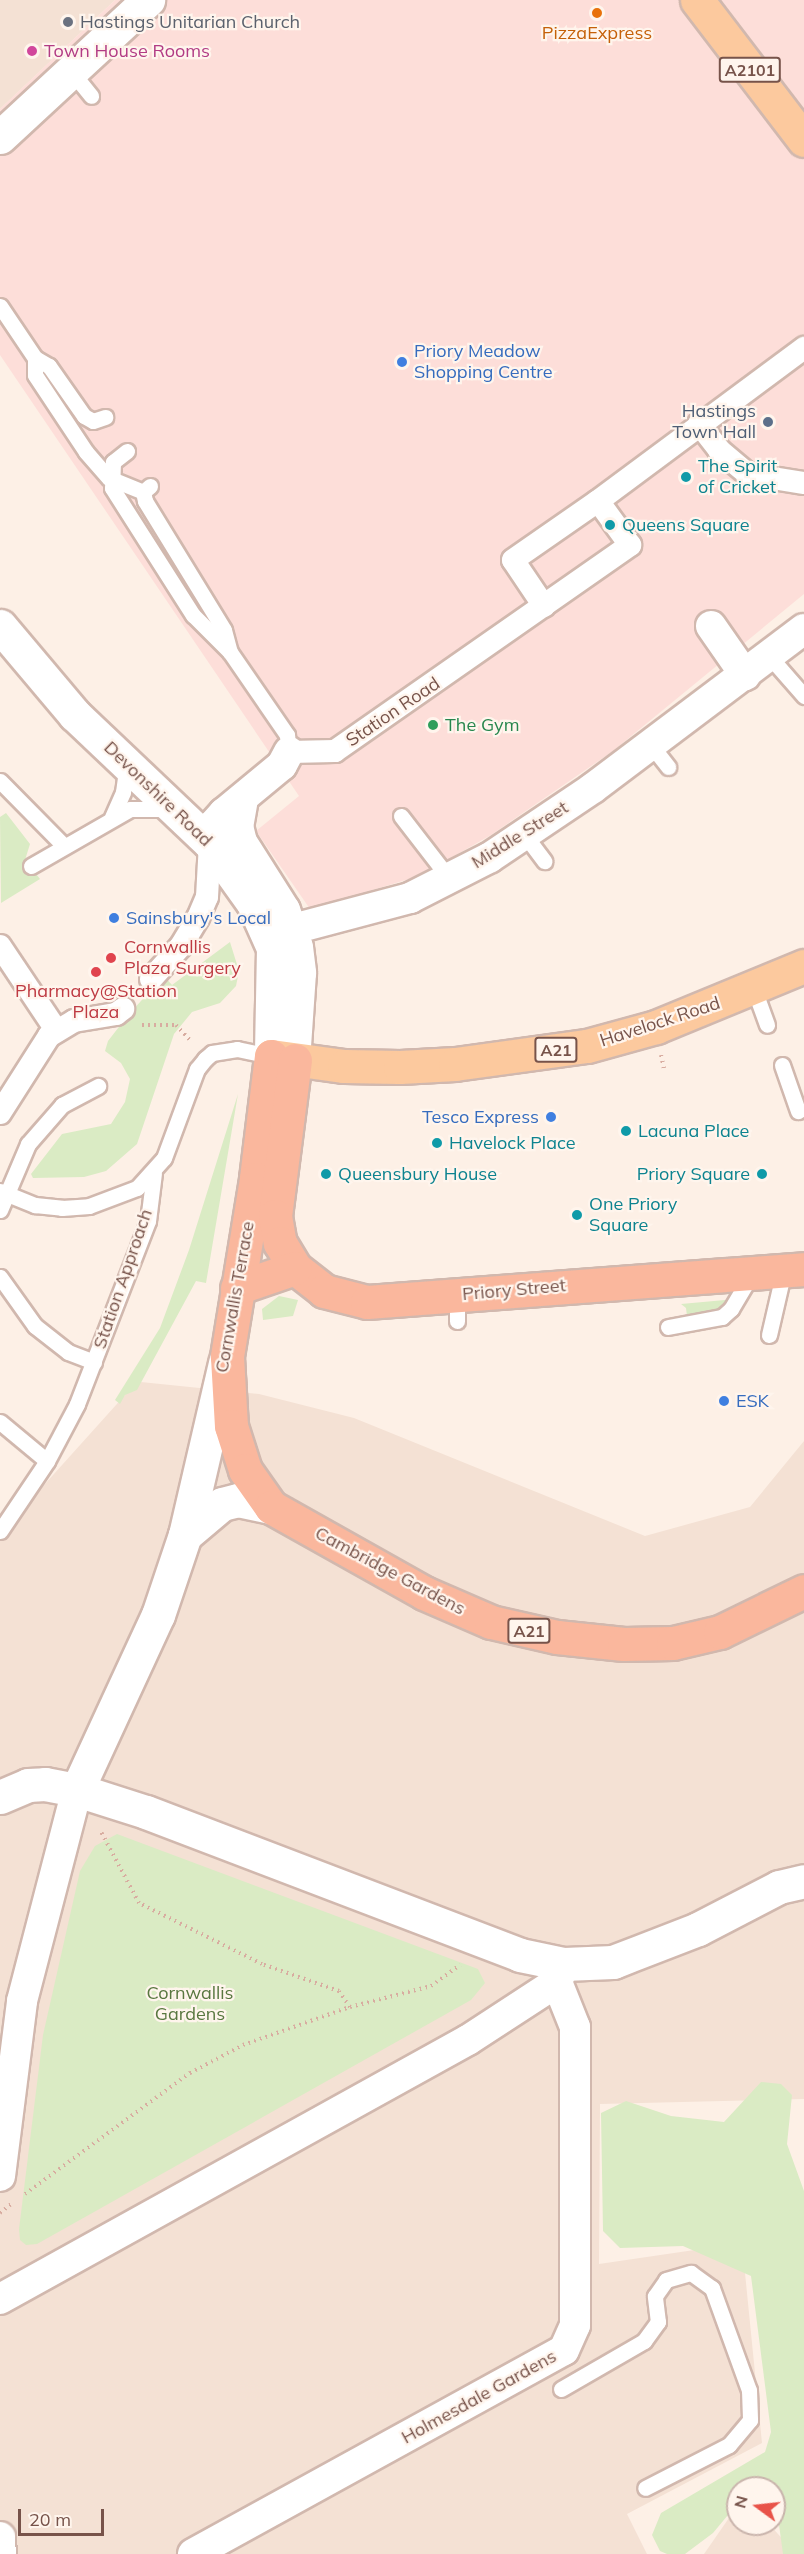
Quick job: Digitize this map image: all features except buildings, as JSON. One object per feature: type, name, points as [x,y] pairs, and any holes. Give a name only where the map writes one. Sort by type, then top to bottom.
[{"type":"highway","name":"Cornwallis Terrace","points":[[283,1058],[275,1216],[280,1243],[295,1268]]},
{"type":"highway","name":"Cornwallis Terrace","points":[[227,1357],[256,1179],[283,1058]]},
{"type":"highway","points":[[237,1288],[295,1268]]},
{"type":"highway","name":"Priory Street","points":[[295,1268],[324,1291],[345,1298],[367,1302],[457,1308],[780,1270]]},
{"type":"highway","name":"Cambridge Gardens","points":[[227,1357],[231,1426],[245,1470],[271,1507],[424,1593],[491,1622],[557,1637],[624,1644],[673,1643],[720,1632],[804,1591]]},
{"type":"main road","name":"A2101","points":[[697,0],[804,140]]},
{"type":"main road","name":"Havelock Road","points":[[283,1058],[344,1066],[444,1065],[587,1046],[656,1027],[754,989],[804,966]]},
{"type":"street","points":[[0,137],[81,83],[148,0]]},
{"type":"street","points":[[544,606],[513,560],[598,501],[804,348]]},
{"type":"street","points":[[699,424],[719,450],[748,474],[804,483]]},
{"type":"street","name":"Station Road","points":[[289,752],[335,751],[630,545],[598,501]]},
{"type":"street","name":"Devonshire Road","points":[[0,626],[25,661],[75,715],[210,843],[253,903],[283,939]]},
{"type":"street","points":[[711,626],[745,675]]},
{"type":"street","name":"Middle Street","points":[[283,939],[414,906],[449,878],[659,756],[745,675],[804,629]]},
{"type":"street","points":[[151,980],[181,946],[207,897],[210,843],[214,824],[282,765],[289,752]]},
{"type":"street","name":"Devonshire Road","points":[[243,799],[238,826],[283,939],[283,1058]]},
{"type":"street","points":[[207,897],[236,878]]},
{"type":"street","points":[[0,946],[57,1031]]},
{"type":"street","points":[[0,1113],[50,1036],[74,1022],[118,1011]]},
{"type":"street","name":"Cornwallis Terrace","points":[[88,1793],[145,1647],[185,1535],[227,1357]]},
{"type":"street","points":[[185,1535],[222,1504],[238,1500],[271,1507]]},
{"type":"street","points":[[0,1797],[37,1784],[88,1793],[520,1955],[561,1973]]},
{"type":"street","points":[[0,2176],[22,2001],[88,1793]]},
{"type":"street","points":[[0,2299],[468,2040],[561,1973],[613,1962],[698,1929],[778,1887],[804,1881]]},
{"type":"street","name":"Holmesdale Gardens","points":[[193,2554],[564,2350],[576,2325],[575,2027],[561,1973]]},
{"type":"street","points":[[0,2537],[1,2554]]},
{"type":"lane","points":[[0,306],[35,358],[49,366],[84,416],[93,421],[105,417]]},
{"type":"lane","points":[[35,358],[35,375],[55,407],[110,478],[147,489],[144,501],[224,630],[230,652]]},
{"type":"lane","points":[[127,451],[113,462],[110,478],[112,488],[193,615],[230,652],[287,735],[289,752]]},
{"type":"lane","points":[[770,657],[804,696]]},
{"type":"lane","points":[[112,817],[123,792],[127,764]]},
{"type":"lane","points":[[0,781],[28,814],[64,846]]},
{"type":"lane","points":[[31,866],[112,817],[150,807],[175,810]]},
{"type":"lane","points":[[402,816],[449,878]]},
{"type":"lane","points":[[524,834],[544,861]]},
{"type":"lane","points":[[754,989],[767,1026]]},
{"type":"lane","points":[[205,1059],[212,1053],[237,1049],[283,1058]]},
{"type":"lane","name":"Station Approach","points":[[3,1193],[36,1205],[89,1206],[137,1188],[154,1173],[173,1139],[196,1069],[205,1059]]},
{"type":"lane","points":[[782,1065],[798,1111]]},
{"type":"lane","points":[[0,1210],[3,1193],[28,1144],[62,1105],[99,1086]]},
{"type":"lane","name":"Station Approach","points":[[0,1277],[35,1326],[68,1352],[94,1362],[147,1221],[154,1173]]},
{"type":"lane","points":[[668,1327],[722,1317],[780,1270]]},
{"type":"lane","points":[[769,1335],[780,1270]]},
{"type":"lane","points":[[0,1531],[47,1461],[94,1362]]},
{"type":"lane","points":[[0,1422],[47,1461]]},
{"type":"lane","points":[[561,2389],[644,2341],[658,2322],[655,2296],[666,2280],[691,2273],[712,2288],[749,2390],[750,2420],[729,2445],[645,2488]]},
{"type":"path","points":[[118,1011],[134,1023],[181,1026],[205,1059]]},
{"type":"path","points":[[88,1793],[92,1814],[139,1903],[262,1964],[339,1991],[350,2007]]},
{"type":"path","points":[[0,2213],[190,2073],[243,2045],[350,2007],[431,1986],[448,1976],[480,1941]]},
{"type":"shaded area","points":[[0,0],[115,0],[0,109]]},
{"type":"shaded area","name":"Priory Meadow Shopping Centre","points":[[115,0],[804,0],[804,594],[613,751],[491,835],[419,876],[310,909],[256,831],[299,796],[0,355],[0,109]]},
{"type":"shaded area","points":[[131,1381],[259,1394],[354,1418],[645,1536],[750,1507],[804,1441],[804,2099],[600,2104],[599,2264],[742,2243],[762,2443],[627,2514],[647,2554],[0,2554],[0,1534],[125,1395]]},
{"type":"shaded area","points":[[726,2522],[726,2536],[780,2536],[796,2554],[704,2554]]},
{"type":"green space","points":[[6,813],[30,844],[25,860],[40,879],[1,903],[0,817]]},
{"type":"green space","points":[[230,942],[239,971],[236,986],[220,1003],[192,1012],[174,1034],[137,1144],[106,1171],[84,1177],[33,1178],[31,1174],[62,1134],[111,1124],[125,1102],[130,1079],[121,1063],[105,1051],[108,1041],[129,1014],[164,976],[172,985]]},
{"type":"green space","points":[[238,1094],[206,1283],[196,1281],[137,1390],[125,1395],[120,1404],[115,1400],[160,1328],[189,1250]]},
{"type":"green space","points":[[279,1296],[298,1300],[293,1316],[263,1320],[262,1309]]},
{"type":"green space","points":[[729,1301],[720,1311],[687,1316],[686,1308],[681,1304]]},
{"type":"green space","name":"Cornwallis Gardens","points":[[117,1834],[478,1969],[485,1983],[471,2000],[37,2244],[26,2245],[20,2240],[19,2229],[43,2035],[80,1871],[95,1846]]},
{"type":"green space","points":[[761,2082],[781,2084],[792,2095],[787,2144],[804,2191],[804,2554],[783,2554],[781,2536],[786,2536],[786,2476],[726,2476],[726,2517],[713,2533],[685,2554],[667,2554],[660,2551],[652,2535],[661,2513],[765,2452],[771,2432],[751,2276],[683,2246],[620,2248],[603,2231],[601,2113],[626,2101],[671,2116],[724,2122]]},
{"type":"place","name":"PizzaExpress","points":[[597,13]]},
{"type":"place","name":"Hastings Unitarian Church","points":[[68,22]]},
{"type":"place","name":"Town House Rooms","points":[[32,51]]},
{"type":"place","name":"Priory Meadow Shopping Centre","points":[[402,362]]},
{"type":"place","name":"Hastings Town Hall","points":[[768,422]]},
{"type":"place","name":"The Spirit of Cricket","points":[[686,477]]},
{"type":"place","name":"Queens Square","points":[[610,525]]},
{"type":"place","name":"The Gym","points":[[433,725]]},
{"type":"place","name":"Sainsbury's Local","points":[[114,918]]},
{"type":"place","name":"Cornwallis Plaza Surgery","points":[[111,958]]},
{"type":"place","name":"Pharmacy@Station Plaza","points":[[96,972]]},
{"type":"place","name":"Tesco Express","points":[[551,1117]]},
{"type":"place","name":"Lacuna Place","points":[[626,1131]]},
{"type":"place","name":"Havelock Place","points":[[437,1143]]},
{"type":"place","name":"Queensbury House","points":[[326,1174]]},
{"type":"place","name":"Priory Square","points":[[762,1174]]},
{"type":"place","name":"One Priory Square","points":[[577,1215]]},
{"type":"place","name":"ESK","points":[[724,1401]]}]
